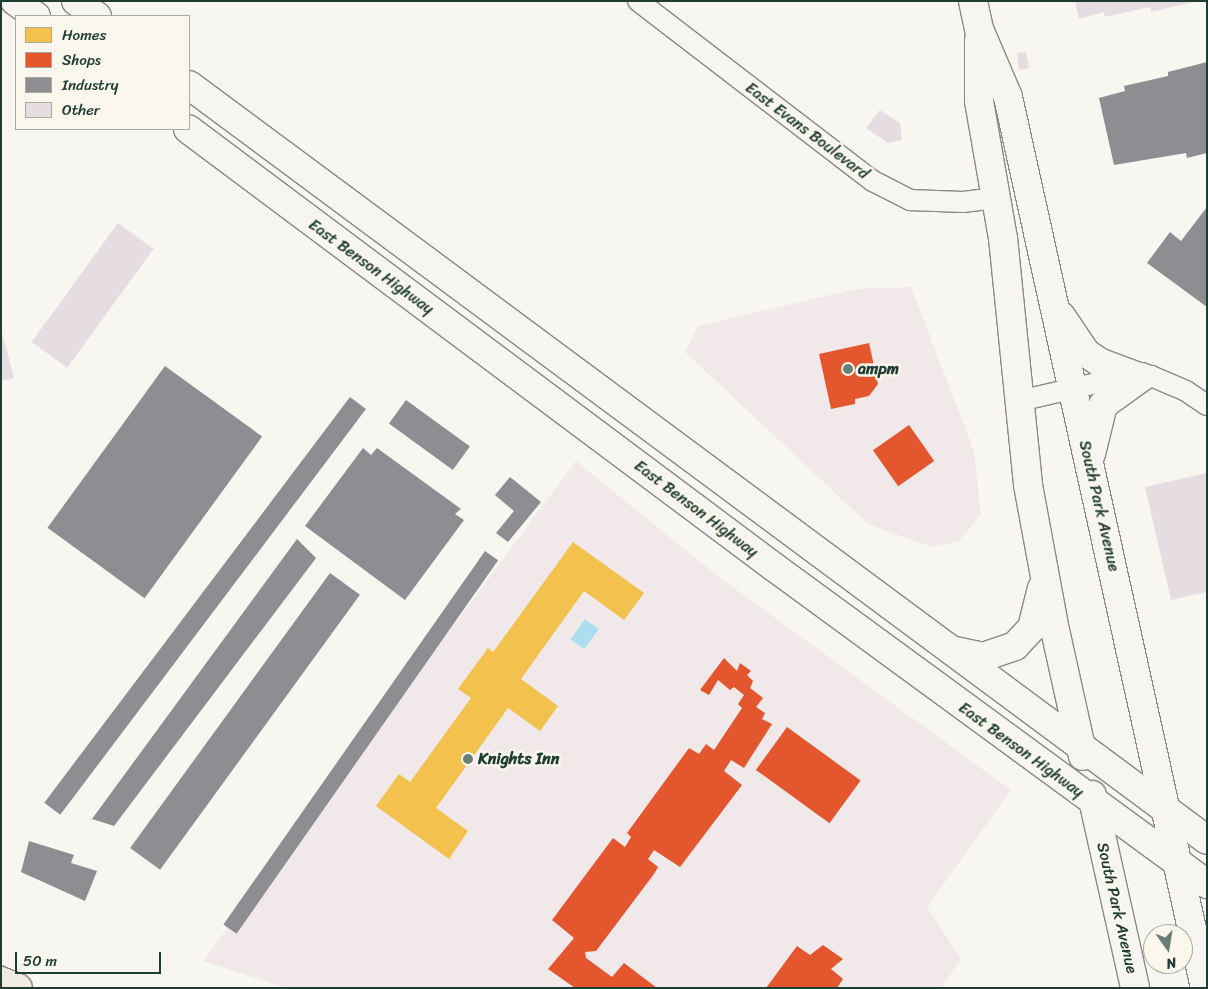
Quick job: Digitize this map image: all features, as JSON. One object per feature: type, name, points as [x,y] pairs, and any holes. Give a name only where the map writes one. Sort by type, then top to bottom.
[{"type":"highway","points":[[1,981],[18,988]]},
{"type":"main road","points":[[15,1],[35,15]]},
{"type":"main road","points":[[76,1],[96,15]]},
{"type":"main road","name":"South Park Avenue","points":[[973,1],[979,29],[1008,97],[1205,988]]},
{"type":"main road","name":"South Park Avenue","points":[[979,29],[980,101],[998,198],[1028,486],[1081,746],[1135,988]]},
{"type":"main road","points":[[190,86],[1207,840]]},
{"type":"main road","name":"East Benson Highway","points":[[189,130],[1094,803],[1207,884]]},
{"type":"main road","points":[[1051,297],[1070,331],[1086,353],[1101,363],[1141,377]]},
{"type":"main road","points":[[464,336],[488,306]]},
{"type":"main road","points":[[1089,465],[1095,427],[1102,405],[1141,377]]},
{"type":"main road","points":[[942,643],[970,657],[983,657],[1015,646],[1032,628],[1037,617],[1043,564]]},
{"type":"street","name":"East Evans Boulevard","points":[[638,1],[873,181],[910,200],[963,202],[998,198]]},
{"type":"street","points":[[1019,401],[1072,389],[1151,376],[1186,391],[1207,405]]},
{"type":"shaded area","points":[[911,287],[974,451],[981,514],[959,541],[931,547],[868,524],[685,352],[698,326],[855,289]]},
{"type":"shaded area","points":[[576,461],[719,577],[1011,790],[927,907],[961,959],[941,988],[286,988],[203,961]]},
{"type":"water","points":[[585,619],[599,629],[584,649],[570,639]]},
{"type":"building: Homes","points":[[573,542],[644,593],[624,620],[584,591],[521,679],[558,706],[540,731],[508,708],[436,808],[468,831],[449,859],[376,806],[399,774],[410,782],[471,698],[458,689],[488,648],[493,652]]},
{"type":"building: Shops","name":"ampm","points":[[869,343],[878,384],[869,396],[855,399],[855,404],[831,409],[819,354]]},
{"type":"building: Shops","points":[[909,425],[934,461],[898,486],[873,450]]},
{"type":"building: Shops","points":[[724,658],[737,671],[740,663],[751,671],[747,675],[753,681],[750,688],[763,698],[756,707],[765,713],[762,719],[772,724],[744,768],[731,760],[724,771],[742,785],[680,867],[654,850],[648,859],[658,867],[654,874],[596,951],[585,952],[586,958],[612,977],[624,963],[657,988],[575,988],[548,969],[574,938],[552,920],[613,838],[625,847],[631,837],[627,833],[689,748],[699,754],[706,744],[714,750],[742,708],[738,704],[744,695],[734,687],[730,690],[718,680],[709,695],[700,690]]},
{"type":"building: Shops","points":[[787,727],[861,780],[829,823],[756,770]]},
{"type":"building: Shops","points":[[823,945],[843,959],[831,969],[843,979],[837,988],[766,988],[797,946],[810,955]]},
{"type":"building: Industry","points":[[1207,62],[1207,153],[1187,158],[1186,153],[1114,165],[1099,98],[1125,91],[1124,86],[1168,76],[1168,72]]},
{"type":"building: Industry","points":[[1207,207],[1207,307],[1147,263],[1170,232],[1181,241]]},
{"type":"building: Industry","points":[[165,366],[262,437],[145,598],[47,528]]},
{"type":"building: Industry","points":[[350,397],[366,409],[60,815],[44,803]]},
{"type":"building: Industry","points":[[406,400],[470,446],[453,470],[389,423]]},
{"type":"building: Industry","points":[[363,448],[371,455],[377,448],[461,509],[455,514],[464,520],[405,600],[305,526]]},
{"type":"building: Industry","points":[[510,477],[541,502],[508,542],[496,533],[514,511],[495,495]]},
{"type":"building: Industry","points":[[297,539],[316,558],[114,826],[92,819]]},
{"type":"building: Industry","points":[[485,551],[498,560],[237,934],[223,925]]},
{"type":"building: Industry","points":[[330,573],[360,595],[160,870],[130,848]]},
{"type":"building: Industry","points":[[29,841],[74,855],[71,863],[97,871],[85,901],[21,872]]},
{"type":"building: Other","points":[[1075,1],[1193,2],[1151,12],[1150,7],[1105,17],[1104,12],[1079,19]]},
{"type":"building: Other","points":[[1026,52],[1029,68],[1019,70],[1017,53]]},
{"type":"building: Other","points":[[880,110],[900,123],[902,140],[888,143],[866,128]]},
{"type":"building: Other","points":[[118,223],[154,249],[67,368],[32,342]]},
{"type":"building: Other","points":[[1,329],[14,378],[1,381]]},
{"type":"building: Other","points":[[1207,473],[1207,592],[1171,600],[1145,487]]},
{"type":"place","name":"ampm","points":[[848,369]]},
{"type":"place","name":"Knights Inn","points":[[468,759]]}]
